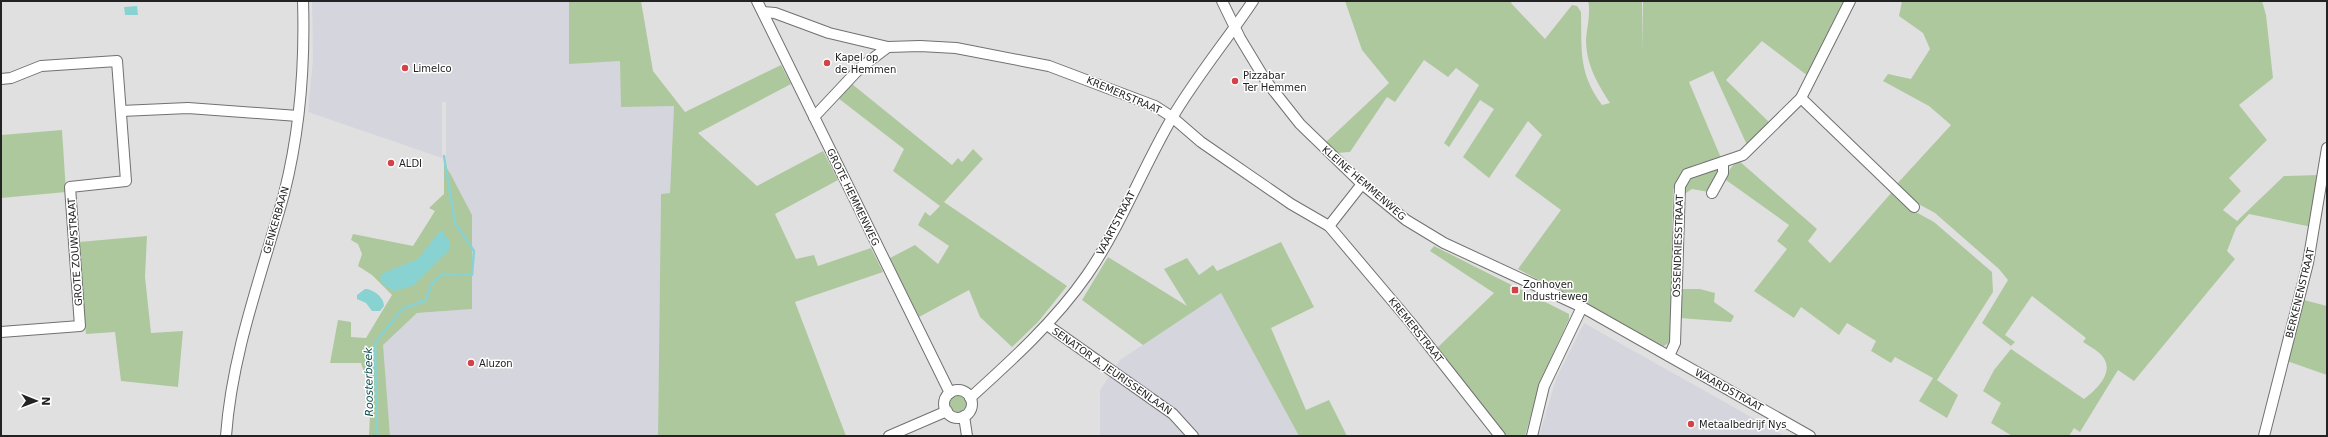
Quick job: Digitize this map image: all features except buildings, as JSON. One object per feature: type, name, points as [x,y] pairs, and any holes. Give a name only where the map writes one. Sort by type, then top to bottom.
[{"type":"street","name":"GENKERBAAN","points":[[226,436],[236,362],[284,193],[298,116],[302,76],[303,1]]},
{"type":"street","name":"GROTE HEMMENWEG","points":[[757,1],[950,393]]},
{"type":"street","name":"KLEINE HEMMENWEG","points":[[1222,1],[1235,28],[1266,81],[1291,112],[1318,142],[1362,184],[1406,220],[1425,233],[1582,307],[1669,356]]},
{"type":"street","name":"VAARTSTRAAT","points":[[970,398],[1046,325],[1087,275],[1108,242],[1146,163],[1172,117],[1253,1]]},
{"type":"street","name":"OSSENDRIESSTRAAT","points":[[1669,356],[1675,343],[1680,186],[1687,174],[1723,162],[1748,151],[1801,98],[1850,1]]},
{"type":"street","name":"KREMERSTRAAT","points":[[763,12],[775,13],[829,34],[888,47],[920,46],[956,48],[1049,66],[1155,106],[1172,117],[1201,142],[1291,204],[1329,226],[1411,323],[1500,436]]},
{"type":"street","points":[[814,117],[860,68],[888,47]]},
{"type":"street","points":[[1,79],[11,78],[41,66],[117,61],[121,111],[188,108],[298,116]]},
{"type":"street","points":[[1801,98],[1914,207]]},
{"type":"street","name":"GROTE ZOUWSTRAAT","points":[[1,332],[80,326],[70,186],[126,181],[121,111]]},
{"type":"street","name":"BERKENENSTRAAT","points":[[2264,436],[2308,263],[2327,148]]},
{"type":"street","points":[[1712,193],[1723,173],[1723,162]]},
{"type":"street","points":[[1329,226],[1362,184]]},
{"type":"street","points":[[1532,436],[1544,386],[1582,307]]},
{"type":"street","name":"SENATOR A. JEURISSENLAAN","points":[[1046,325],[1173,414],[1193,436]]},
{"type":"street","name":"WAARDSTRAAT","points":[[1669,356],[1810,436]]},
{"type":"street","points":[[961,391],[970,398],[972,406],[964,416],[956,418],[947,411],[945,404],[950,393],[961,391]]},
{"type":"street","points":[[889,436],[947,411]]},
{"type":"street","points":[[964,416],[967,436]]},
{"type":"shaded area","points":[[312,1],[569,1],[569,63],[620,61],[674,105],[670,193],[661,194],[658,436],[390,436],[382,345],[417,313],[472,309],[446,158],[446,102],[442,102],[442,158],[308,112],[313,59]]},
{"type":"shaded area","points":[[1221,293],[1299,436],[1100,436],[1100,390],[1120,360]]},
{"type":"shaded area","points":[[1584,323],[1785,436],[1539,436],[1556,379]]},
{"type":"green space","points":[[569,1],[641,1],[653,71],[685,112],[781,65],[791,84],[698,133],[757,186],[823,151],[838,180],[775,214],[796,259],[814,255],[818,266],[871,248],[883,272],[795,302],[846,436],[658,436],[661,194],[670,193],[674,106],[621,107],[620,61],[569,64]]},
{"type":"green space","points":[[1345,1],[1512,1],[1511,3],[1545,39],[1572,5],[1577,6],[1581,12],[1582,50],[1585,71],[1594,93],[1602,105],[1610,103],[1593,73],[1586,48],[1589,15],[1588,1],[1642,1],[1642,49],[1643,1],[1844,1],[1808,76],[1762,41],[1726,80],[1770,123],[1747,145],[1713,71],[1689,82],[1721,158],[1692,166],[1686,170],[1677,181],[1673,190],[1670,342],[1664,346],[1659,346],[1632,329],[1518,269],[1561,210],[1515,176],[1542,135],[1528,121],[1489,178],[1463,157],[1494,109],[1480,100],[1449,147],[1444,143],[1479,85],[1456,68],[1448,77],[1424,60],[1395,102],[1387,97],[1350,152],[1337,153],[1326,142],[1389,83],[1362,50]]},
{"type":"green space","points":[[1902,1],[2262,1],[2266,15],[2273,78],[2239,105],[2267,140],[2229,178],[2241,191],[2223,210],[2237,221],[2284,176],[2319,175],[2312,227],[2249,214],[2236,228],[2227,251],[2235,259],[2134,381],[2118,370],[2080,432],[2074,428],[2069,436],[2012,436],[1991,423],[2001,403],[1983,391],[1994,370],[2011,349],[2084,399],[2102,381],[2107,369],[2106,363],[2099,353],[2083,342],[2086,338],[2032,296],[2005,335],[2015,342],[2011,346],[1982,323],[2008,280],[1999,269],[1935,213],[1913,201],[1896,185],[1951,125],[1929,106],[1883,81],[1888,74],[1911,79],[1930,49],[1923,33],[1899,16]]},
{"type":"green space","points":[[852,84],[952,165],[958,158],[962,162],[973,149],[983,159],[944,202],[1067,286],[1038,322],[1012,347],[980,317],[969,290],[919,317],[890,258],[915,245],[938,264],[949,246],[918,225],[925,212],[930,216],[940,206],[893,171],[904,149],[838,98]]},
{"type":"green space","points":[[62,130],[66,192],[1,198],[1,135]]},
{"type":"green space","points":[[1738,160],[1817,229],[1808,241],[1830,263],[1892,192],[1914,211],[1934,222],[1992,272],[1993,292],[1937,380],[1958,395],[1947,418],[1919,401],[1933,378],[1895,357],[1891,363],[1871,351],[1876,341],[1847,323],[1839,335],[1801,307],[1794,318],[1754,291],[1787,249],[1777,241],[1789,225],[1726,180],[1730,169]]},
{"type":"green space","points":[[444,164],[472,215],[472,309],[417,313],[383,345],[390,436],[369,436],[371,394],[361,363],[330,363],[338,320],[351,322],[351,337],[366,338],[392,295],[372,275],[358,266],[362,254],[358,244],[351,240],[353,234],[413,246],[435,211],[429,208],[444,194]]},
{"type":"green space","points":[[1716,169],[1719,172],[1709,192],[1692,189],[1683,195],[1684,189],[1690,180],[1699,174]]},
{"type":"green space","points":[[147,236],[145,277],[151,333],[183,331],[178,387],[121,381],[115,332],[86,334],[79,242]]},
{"type":"green space","points":[[1281,242],[1314,307],[1271,328],[1306,410],[1329,400],[1347,436],[1299,436],[1221,293],[1143,345],[1082,300],[1108,257],[1187,306],[1164,269],[1187,258],[1199,275],[1213,265],[1217,271]]},
{"type":"green space","points":[[1434,246],[1569,314],[1569,319],[1541,380],[1525,436],[1503,436],[1436,349],[1494,293],[1430,251]]},
{"type":"green space","points":[[1683,289],[1700,289],[1715,293],[1714,302],[1734,316],[1731,322],[1680,318],[1680,291]]},
{"type":"green space","points":[[2304,300],[2327,306],[2327,375],[2287,361]]},
{"type":"green space","points":[[958,395],[964,398],[967,404],[964,410],[958,413],[952,410],[949,404],[952,398]]},
{"type":"water","points":[[137,6],[138,15],[125,15],[124,7]]},
{"type":"water","points":[[439,232],[443,232],[450,242],[450,249],[413,286],[394,291],[382,284],[380,277],[383,273],[418,259]]},
{"type":"water","points":[[365,289],[375,292],[380,297],[384,303],[384,306],[380,311],[372,311],[366,303],[357,299],[357,295]]},
{"type":"waterway","name":"Roosterbeek","points":[[377,436],[375,343],[402,309],[426,300],[432,283],[442,274],[472,275],[474,251],[455,223],[444,156]]},
{"type":"place","name":"Kapel op de Hemmen","points":[[827,63]]},
{"type":"place","name":"Limelco","points":[[405,68]]},
{"type":"place","name":"Pizzabar Ter Hemmen","points":[[1235,81]]},
{"type":"place","name":"ALDI","points":[[391,163]]},
{"type":"place","name":"Zonhoven Industrieweg","points":[[1515,290]]},
{"type":"place","name":"Aluzon","points":[[471,363]]},
{"type":"place","name":"Metaalbedrijf Nys","points":[[1691,424]]}]
